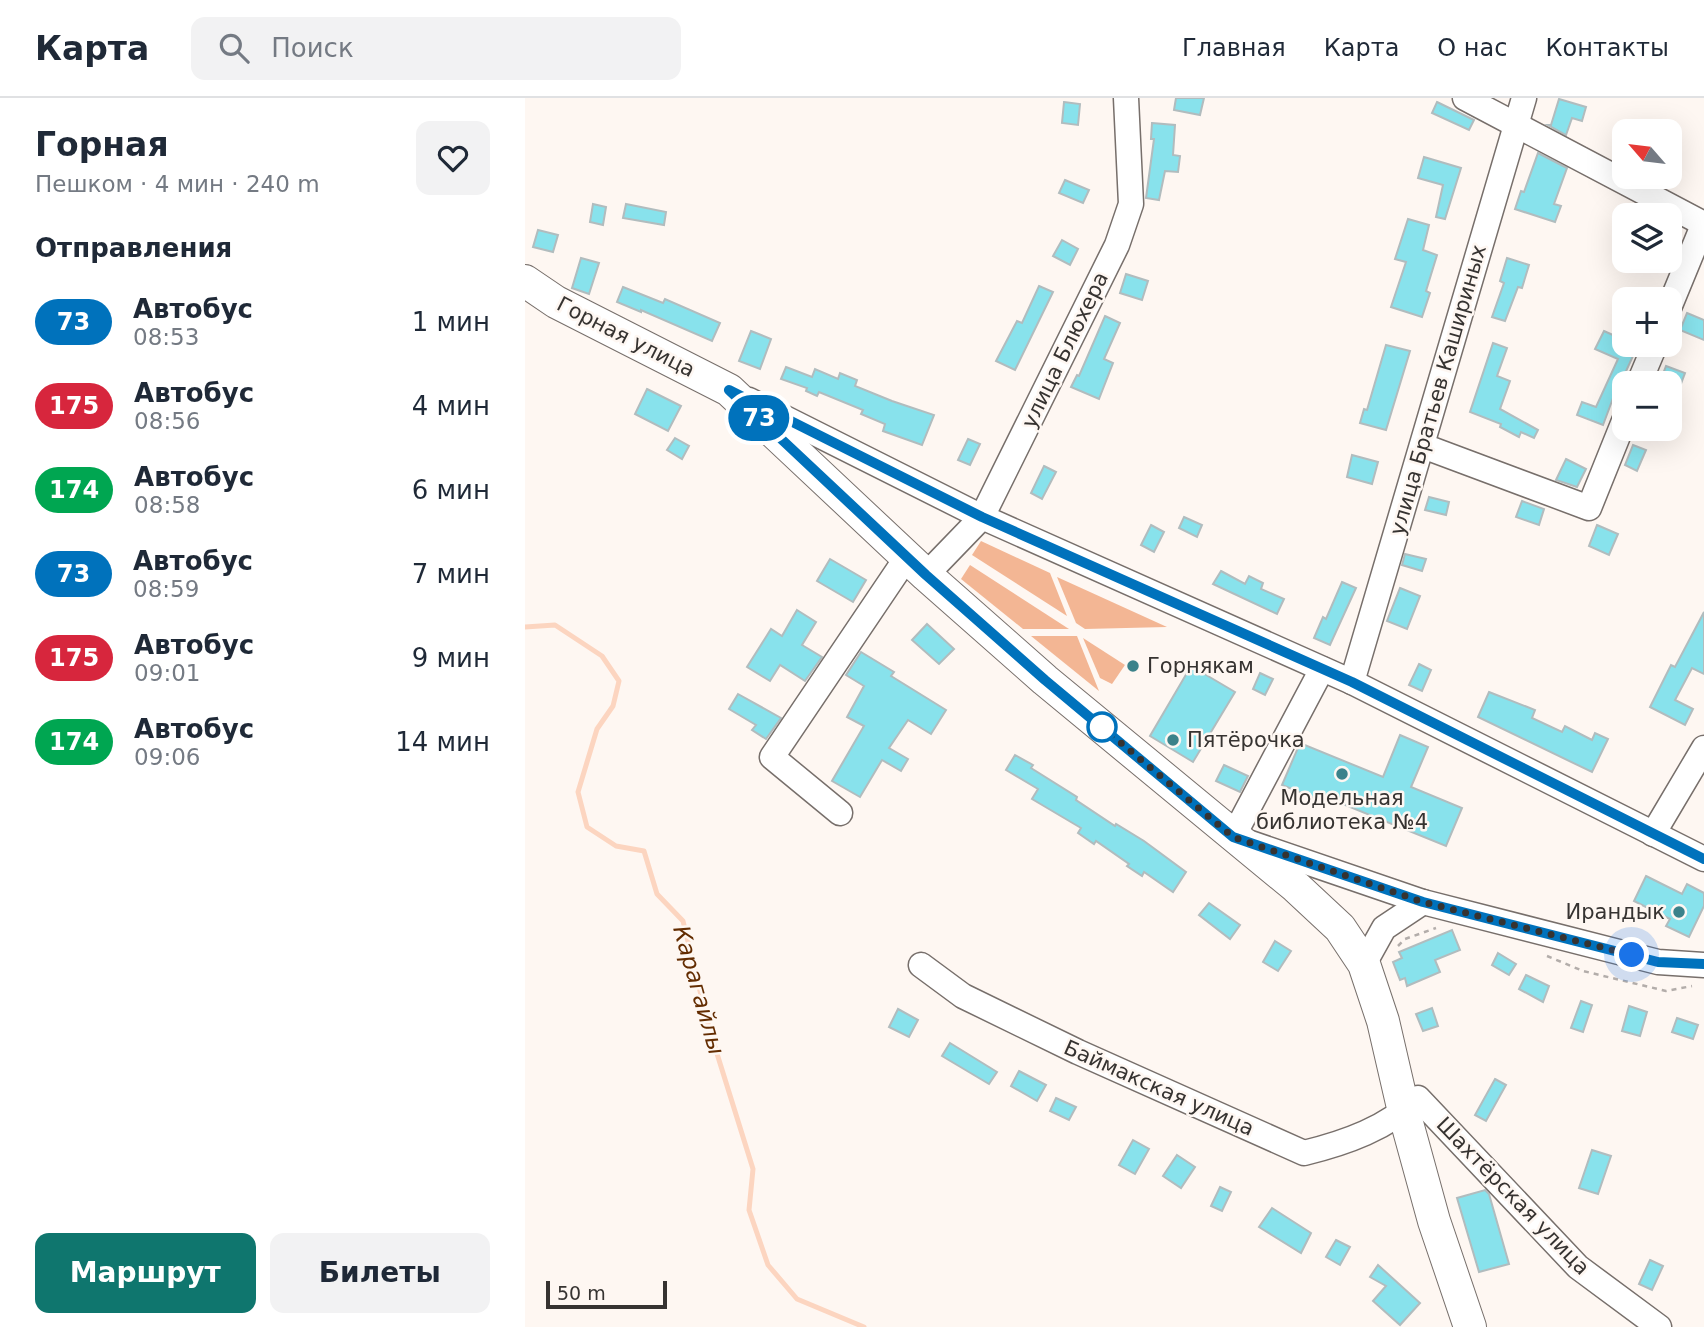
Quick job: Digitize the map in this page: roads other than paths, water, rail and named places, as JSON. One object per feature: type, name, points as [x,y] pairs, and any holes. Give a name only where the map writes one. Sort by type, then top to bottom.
[{"type":"main road","name":"Горная улица","points":[[525,281],[556,302],[729,390],[916,566],[1045,680],[1233,837]]},
{"type":"main road","points":[[1233,837],[1296,887],[1377,958],[1383,1021],[1404,1112],[1434,1221],[1470,1327]]},
{"type":"street","name":"улица Блюхера","points":[[840,813],[772,757],[916,566],[982,517],[1117,245],[1131,204],[1126,98]]},
{"type":"street","points":[[1465,98],[1704,223],[1678,287]]},
{"type":"street","name":"улица Братьев Кашириных","points":[[1352,682],[1524,98]]},
{"type":"street","name":"Горная улица","points":[[729,390],[982,517],[1352,682],[1704,859]]},
{"type":"street","points":[[1423,446],[1589,508],[1616,441]]},
{"type":"street","points":[[1233,837],[1322,669]]},
{"type":"street","points":[[1653,834],[1704,748]]},
{"type":"street","name":"Горная улица","points":[[1233,837],[1423,902],[1658,962],[1704,964]]},
{"type":"street","points":[[1377,958],[1384,928],[1423,902]]},
{"type":"street","name":"Баймакская улица","points":[[921,965],[963,996],[1078,1052],[1304,1153],[1343,1143],[1404,1112]]},
{"type":"street","name":"Шахтёрская улица","points":[[1404,1112],[1418,1098],[1578,1266],[1659,1327]]},
{"type":"waterway","name":"Карагайлы","points":[[525,627],[555,625],[602,656],[619,681],[613,706],[597,729],[578,792],[587,827],[616,846],[644,851],[657,894],[683,921],[709,1028],[753,1169],[749,1210],[768,1265],[797,1299],[864,1327]]},
{"type":"place","name":"Горнякам","points":[[1133,666]]},
{"type":"place","name":"Пятёрочка","points":[[1173,740]]},
{"type":"place","name":"Модельная библиотека №4","points":[[1342,774]]},
{"type":"place","name":"Ирандык","points":[[1679,912]]}]
